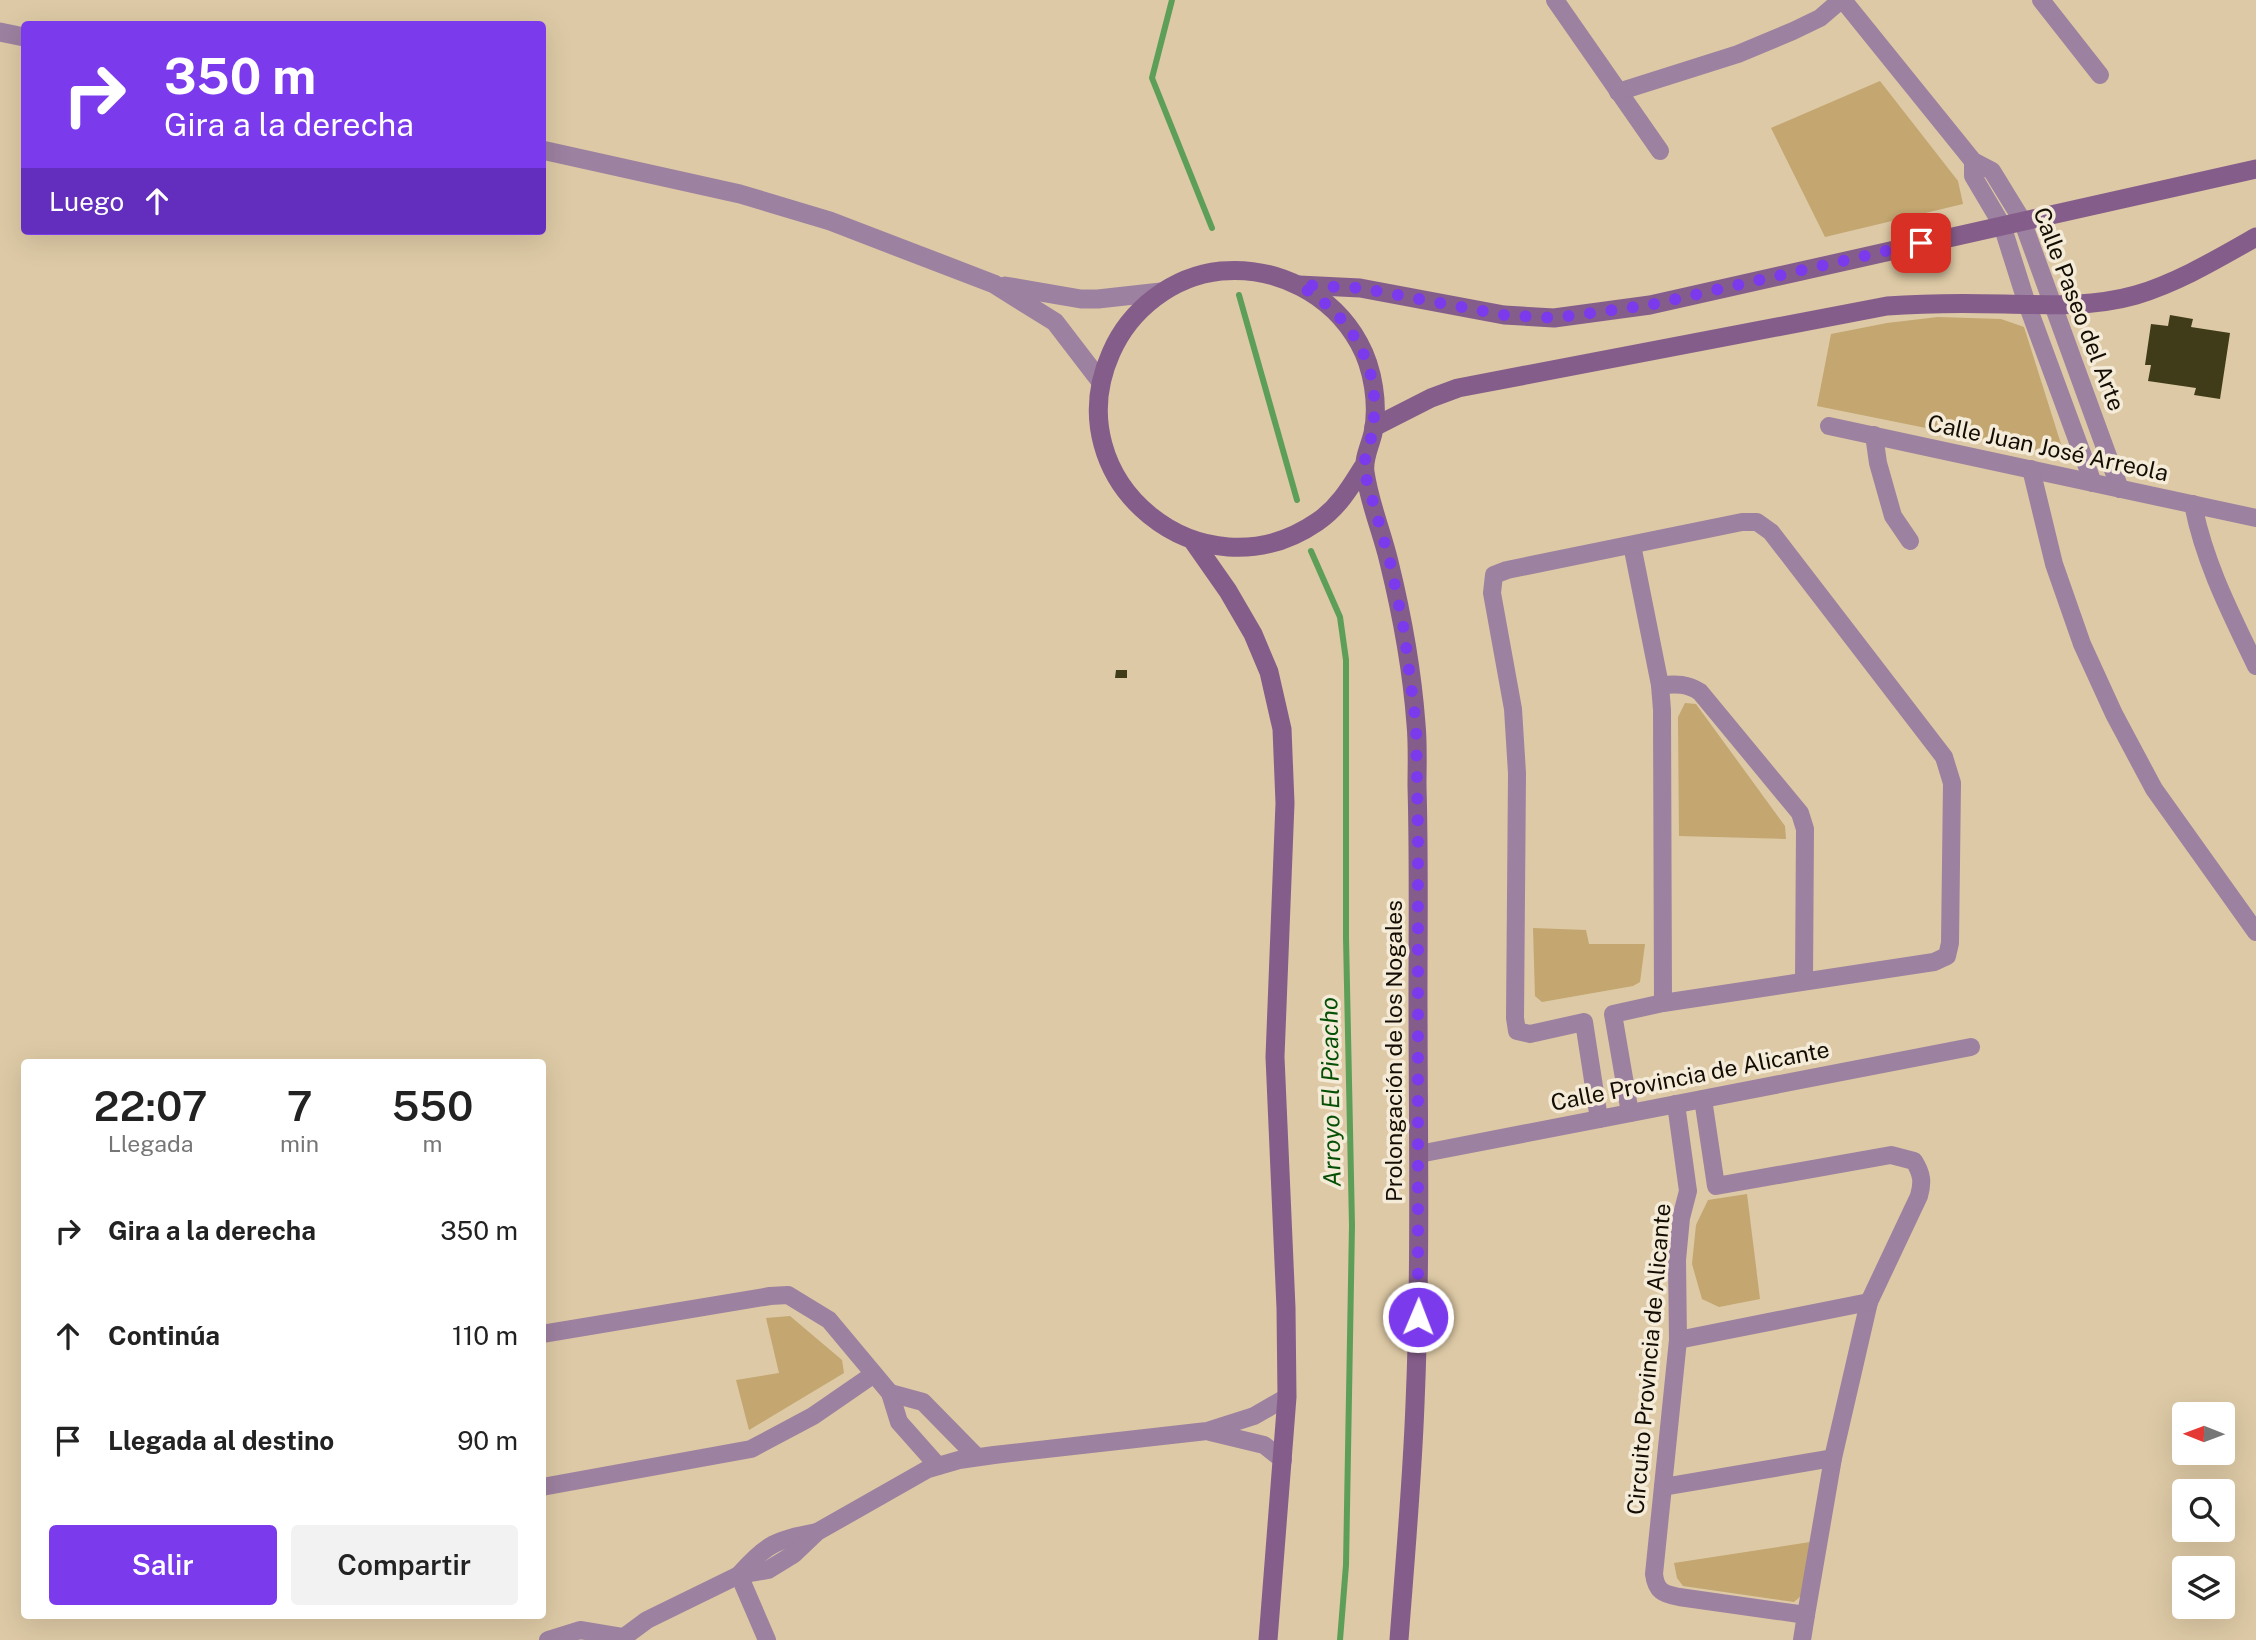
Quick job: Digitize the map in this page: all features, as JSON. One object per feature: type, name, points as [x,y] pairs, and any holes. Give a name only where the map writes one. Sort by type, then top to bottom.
[{"type":"main road","points":[[1300,285],[1360,288],[1504,315],[1554,318],[1650,305],[2256,169]]},
{"type":"main road","points":[[1374,427],[1431,398],[1458,388],[1887,306],[1938,303],[2054,305],[2134,296],[2166,285],[2256,237]]},
{"type":"main road","points":[[1244,270],[1273,274],[1300,285],[1334,310],[1360,344],[1374,384],[1374,427],[1363,467],[1345,496],[1329,512],[1292,537],[1260,546],[1226,548],[1193,541],[1171,531],[1150,517],[1132,499],[1107,457],[1101,432],[1101,383],[1109,356],[1122,331],[1140,310],[1161,292],[1187,279],[1215,272],[1244,270]]},
{"type":"main road","name":"Prolongación de los Nogales","points":[[1363,467],[1390,562],[1404,630],[1416,724],[1419,1294],[1415,1409],[1399,1640]]},
{"type":"main road","points":[[1193,541],[1228,591],[1253,634],[1269,672],[1282,729],[1285,803],[1275,1057],[1286,1308],[1287,1397],[1268,1640]]},
{"type":"street","points":[[1555,0],[1660,151]]},
{"type":"street","points":[[1618,92],[1738,54],[1820,18],[1842,0]]},
{"type":"street","name":"Calle Paseo del Arte","points":[[1842,0],[1973,161],[1992,171],[2022,220],[2120,489]]},
{"type":"street","points":[[2040,0],[2100,75]]},
{"type":"street","points":[[0,32],[21,36]]},
{"type":"street","points":[[546,151],[740,194],[830,222],[994,284],[1081,299],[1161,292]]},
{"type":"street","name":"Calle Paseo del Arte","points":[[1973,161],[1973,176],[2002,225],[2027,304],[2093,483]]},
{"type":"street","points":[[994,284],[1055,322],[1101,383]]},
{"type":"street","points":[[2073,425],[2095,420]]},
{"type":"street","name":"Calle Juan José Arreola","points":[[1829,426],[2256,518]]},
{"type":"street","points":[[1874,436],[1892,516],[1910,541]]},
{"type":"street","points":[[2031,469],[2054,564],[2082,644],[2113,714],[2154,789],[2256,932]]},
{"type":"street","points":[[2193,504],[2209,564],[2256,666]]},
{"type":"street","points":[[1757,522],[1771,532],[1944,757],[1952,783],[1950,943],[1947,956],[1934,962],[1804,981],[1663,1003],[1530,1034],[1517,1031],[1517,773],[1513,709],[1492,593],[1494,575],[1507,570],[1757,522]]},
{"type":"street","points":[[1632,545],[1660,685],[1662,710],[1663,1003]]},
{"type":"street","points":[[1660,685],[1691,685],[1700,692],[1800,813],[1805,830],[1804,981]]},
{"type":"street","points":[[1613,1014],[1630,1113]]},
{"type":"street","points":[[1584,1022],[1599,1119]]},
{"type":"street","name":"Calle Provincia de Alicante","points":[[1419,1154],[1971,1046]]},
{"type":"street","points":[[1703,1098],[1716,1186]]},
{"type":"street","name":"Circuito Provincia de Alicante","points":[[1676,1104],[1688,1191],[1681,1218],[1677,1260],[1678,1340],[1654,1574],[1657,1589],[1679,1597],[1806,1615]]},
{"type":"street","name":"Circuito Provincia de Alicante","points":[[1688,1191],[1891,1155],[1914,1161],[1920,1171],[1923,1184],[1919,1196],[1869,1302],[1833,1458],[1802,1640]]},
{"type":"street","points":[[546,1333],[788,1295],[829,1320],[890,1393],[900,1422],[938,1466]]},
{"type":"street","points":[[1678,1340],[1869,1302]]},
{"type":"street","points":[[546,1486],[751,1449],[813,1416],[874,1374]]},
{"type":"street","points":[[890,1393],[923,1402],[976,1457]]},
{"type":"street","points":[[548,1640],[580,1630],[621,1638],[647,1620],[739,1575],[768,1570],[794,1554],[817,1532],[928,1469],[976,1457],[1207,1431],[1254,1416],[1287,1397]]},
{"type":"street","points":[[1207,1431],[1252,1440],[1264,1445],[1283,1460]]},
{"type":"street","points":[[1663,1487],[1833,1458]]},
{"type":"street","points":[[739,1575],[767,1640]]},
{"type":"shaded area","points":[[1880,81],[1958,181],[1963,204],[1825,237],[1771,128]]},
{"type":"shaded area","points":[[1938,317],[2001,319],[2024,327],[2061,444],[2035,450],[1817,406],[1831,334]]},
{"type":"shaded area","points":[[1685,703],[1696,704],[1785,826],[1786,839],[1679,836],[1678,717]]},
{"type":"shaded area","points":[[1533,928],[1586,930],[1589,944],[1645,944],[1640,982],[1633,986],[1542,1002],[1535,996]]},
{"type":"shaded area","points":[[1747,1194],[1760,1299],[1719,1307],[1702,1299],[1692,1264],[1696,1225],[1708,1200]]},
{"type":"shaded area","points":[[790,1316],[842,1360],[844,1373],[749,1430],[736,1380],[779,1373],[766,1318]]},
{"type":"shaded area","points":[[1810,1542],[1802,1595],[1794,1602],[1683,1586],[1677,1578],[1674,1563]]},
{"type":"building","points":[[2170,315],[2193,319],[2191,327],[2230,333],[2220,399],[2194,395],[2196,388],[2148,381],[2151,365],[2145,365],[2151,324],[2168,326]]},
{"type":"building","points":[[1116,670],[1127,670],[1127,678],[1115,678]]},
{"type":"waterway","name":"Arroyo El Picacho","points":[[1172,0],[1152,78],[1212,228]]},
{"type":"waterway","name":"Arroyo El Picacho","points":[[1239,295],[1297,500]]},
{"type":"waterway","name":"Arroyo El Picacho","points":[[1311,551],[1340,617],[1346,660],[1346,938],[1352,1225],[1346,1565],[1340,1640]]},
{"type":"route","points":[[1418,1317],[1416,724],[1404,630],[1390,562],[1363,467],[1374,427],[1374,384],[1360,344],[1334,310],[1300,285],[1360,288],[1504,315],[1554,318],[1650,305],[1921,243]]}]
